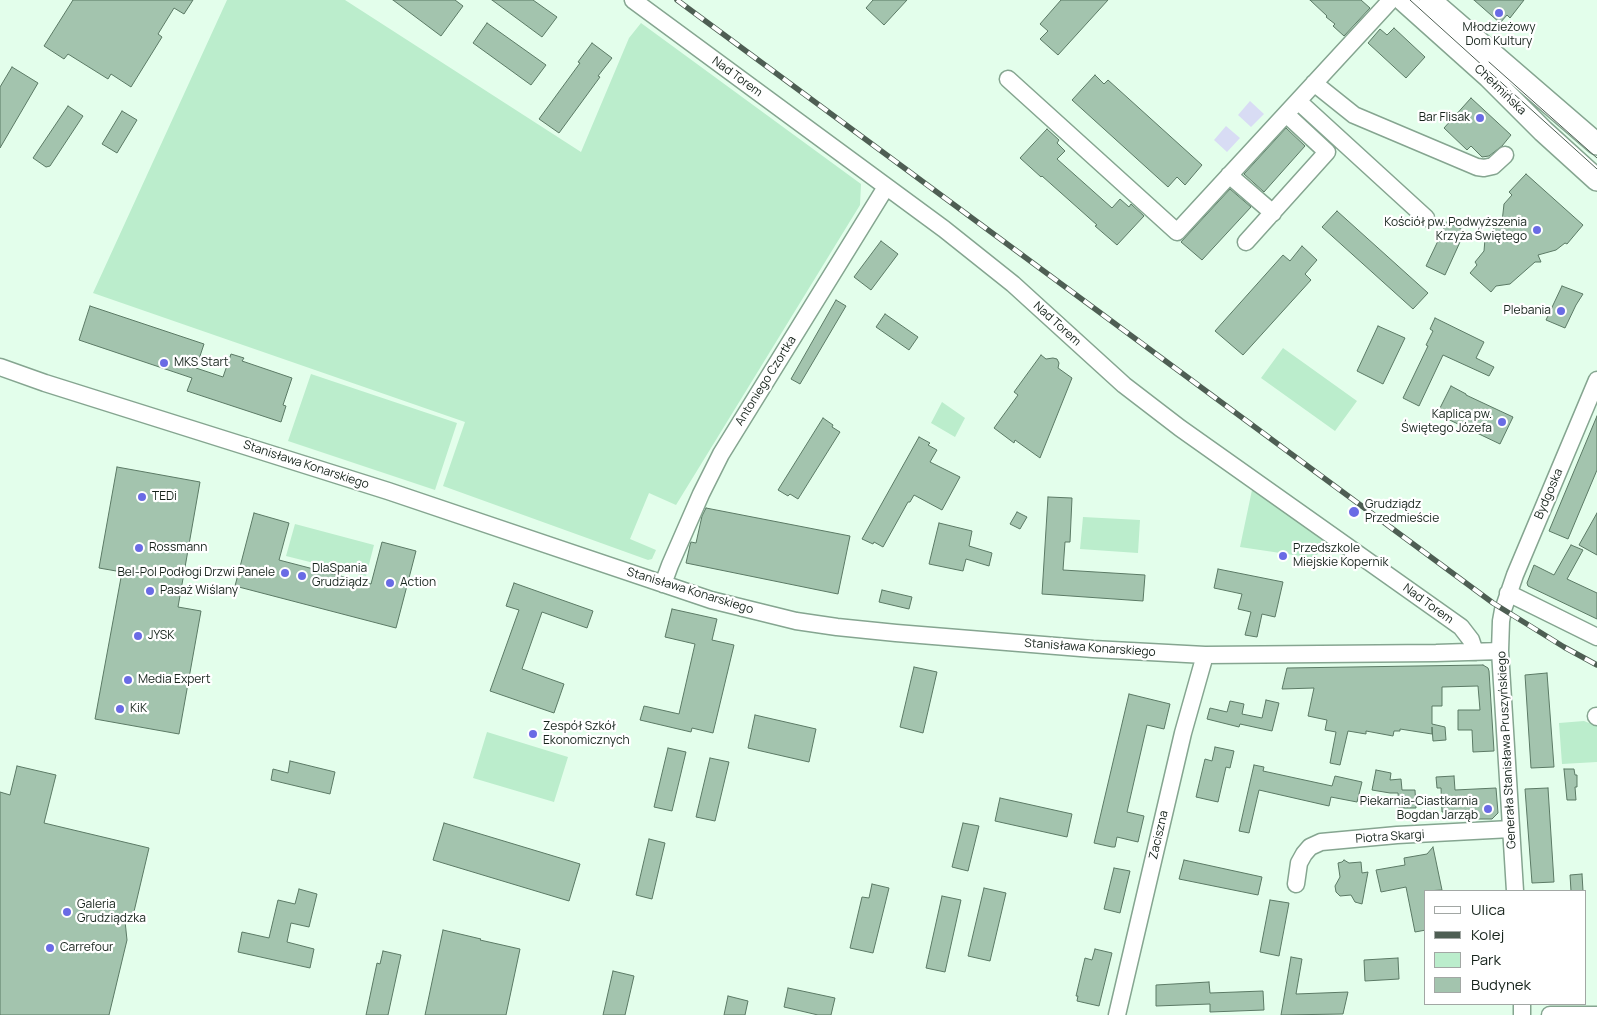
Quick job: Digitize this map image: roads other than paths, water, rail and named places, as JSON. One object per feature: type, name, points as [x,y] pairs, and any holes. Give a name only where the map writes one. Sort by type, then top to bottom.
[{"type":"main road","name":"Chełmińska","points":[[1403,0],[1489,77],[1543,131],[1597,180]]},
{"type":"main road","name":"Chełmińska","points":[[1430,0],[1597,144]]},
{"type":"street","name":"Nad Torem","points":[[633,0],[944,229],[1013,284],[1124,385],[1180,428],[1460,627],[1471,640],[1475,652]]},
{"type":"street","points":[[1008,79],[1177,232],[1391,0]]},
{"type":"street","points":[[1314,83],[1354,115],[1477,167],[1493,166],[1505,156]]},
{"type":"street","points":[[1298,101],[1426,218]]},
{"type":"street","points":[[1246,242],[1327,152],[1286,114]]},
{"type":"street","points":[[1229,175],[1273,213]]},
{"type":"street","name":"Antoniego Czortka","points":[[663,584],[697,502],[721,454],[886,187]]},
{"type":"street","name":"Stanisława Konarskiego","points":[[0,367],[371,486],[711,600],[796,621],[837,627],[1093,649],[1205,656],[1500,651]]},
{"type":"street","name":"Bydgoska","points":[[1503,610],[1508,593],[1597,380]]},
{"type":"street","points":[[1508,593],[1597,636]]},
{"type":"street","name":"Generała Stanisława Pruszyńskiego","points":[[1503,610],[1500,651],[1515,890]]},
{"type":"street","name":"Zaciszna","points":[[1118,1015],[1183,734],[1205,656]]},
{"type":"street","name":"Piotra Skargi","points":[[1296,884],[1299,864],[1304,854],[1310,847],[1321,842],[1511,829]]},
{"type":"street","points":[[1550,1015],[1597,1014]]},
{"type":"water","points":[[1250,101],[1264,114],[1251,127],[1238,115]]},
{"type":"water","points":[[1226,126],[1240,138],[1227,152],[1214,140]]},
{"type":"tram line","points":[[1410,0],[1597,169]]},
{"type":"tram line","points":[[1489,62],[1597,158]]},
{"type":"railway","points":[[677,0],[1493,603],[1597,665]]},
{"type":"place","name":"Młodzieżowy Dom Kultury","points":[[1499,13]]},
{"type":"place","name":"Bar Flisak","points":[[1480,118]]},
{"type":"place","name":"Kościół pw. Podwyższenia Krzyża Świętego","points":[[1537,230]]},
{"type":"place","name":"Plebania","points":[[1561,311]]},
{"type":"place","name":"MKS Start","points":[[164,363]]},
{"type":"place","name":"Kaplica pw. Świętego Józefa","points":[[1502,422]]},
{"type":"place","name":"TEDi","points":[[142,497]]},
{"type":"place","name":"Grudziądz Przedmieście","points":[[1354,512]]},
{"type":"place","name":"Rossmann","points":[[139,548]]},
{"type":"place","name":"Przedszkole Miejskie Kopernik","points":[[1283,556]]},
{"type":"place","name":"Bel-Pol Podłogi Drzwi Panele","points":[[285,573]]},
{"type":"place","name":"DlaSpania Grudziądz","points":[[302,576]]},
{"type":"place","name":"Action","points":[[390,583]]},
{"type":"place","name":"Pasaż Wiślany","points":[[150,591]]},
{"type":"place","name":"JYSK","points":[[138,636]]},
{"type":"place","name":"Media Expert","points":[[128,680]]},
{"type":"place","name":"KiK","points":[[120,709]]},
{"type":"place","name":"Zespół Szkół Ekonomicznych","points":[[533,734]]},
{"type":"place","name":"Piekarnia-Ciastkarnia Bogdan Jarząb","points":[[1488,809]]},
{"type":"place","name":"Galeria Grudziądzka","points":[[67,912]]},
{"type":"place","name":"Carrefour","points":[[50,948]]}]
